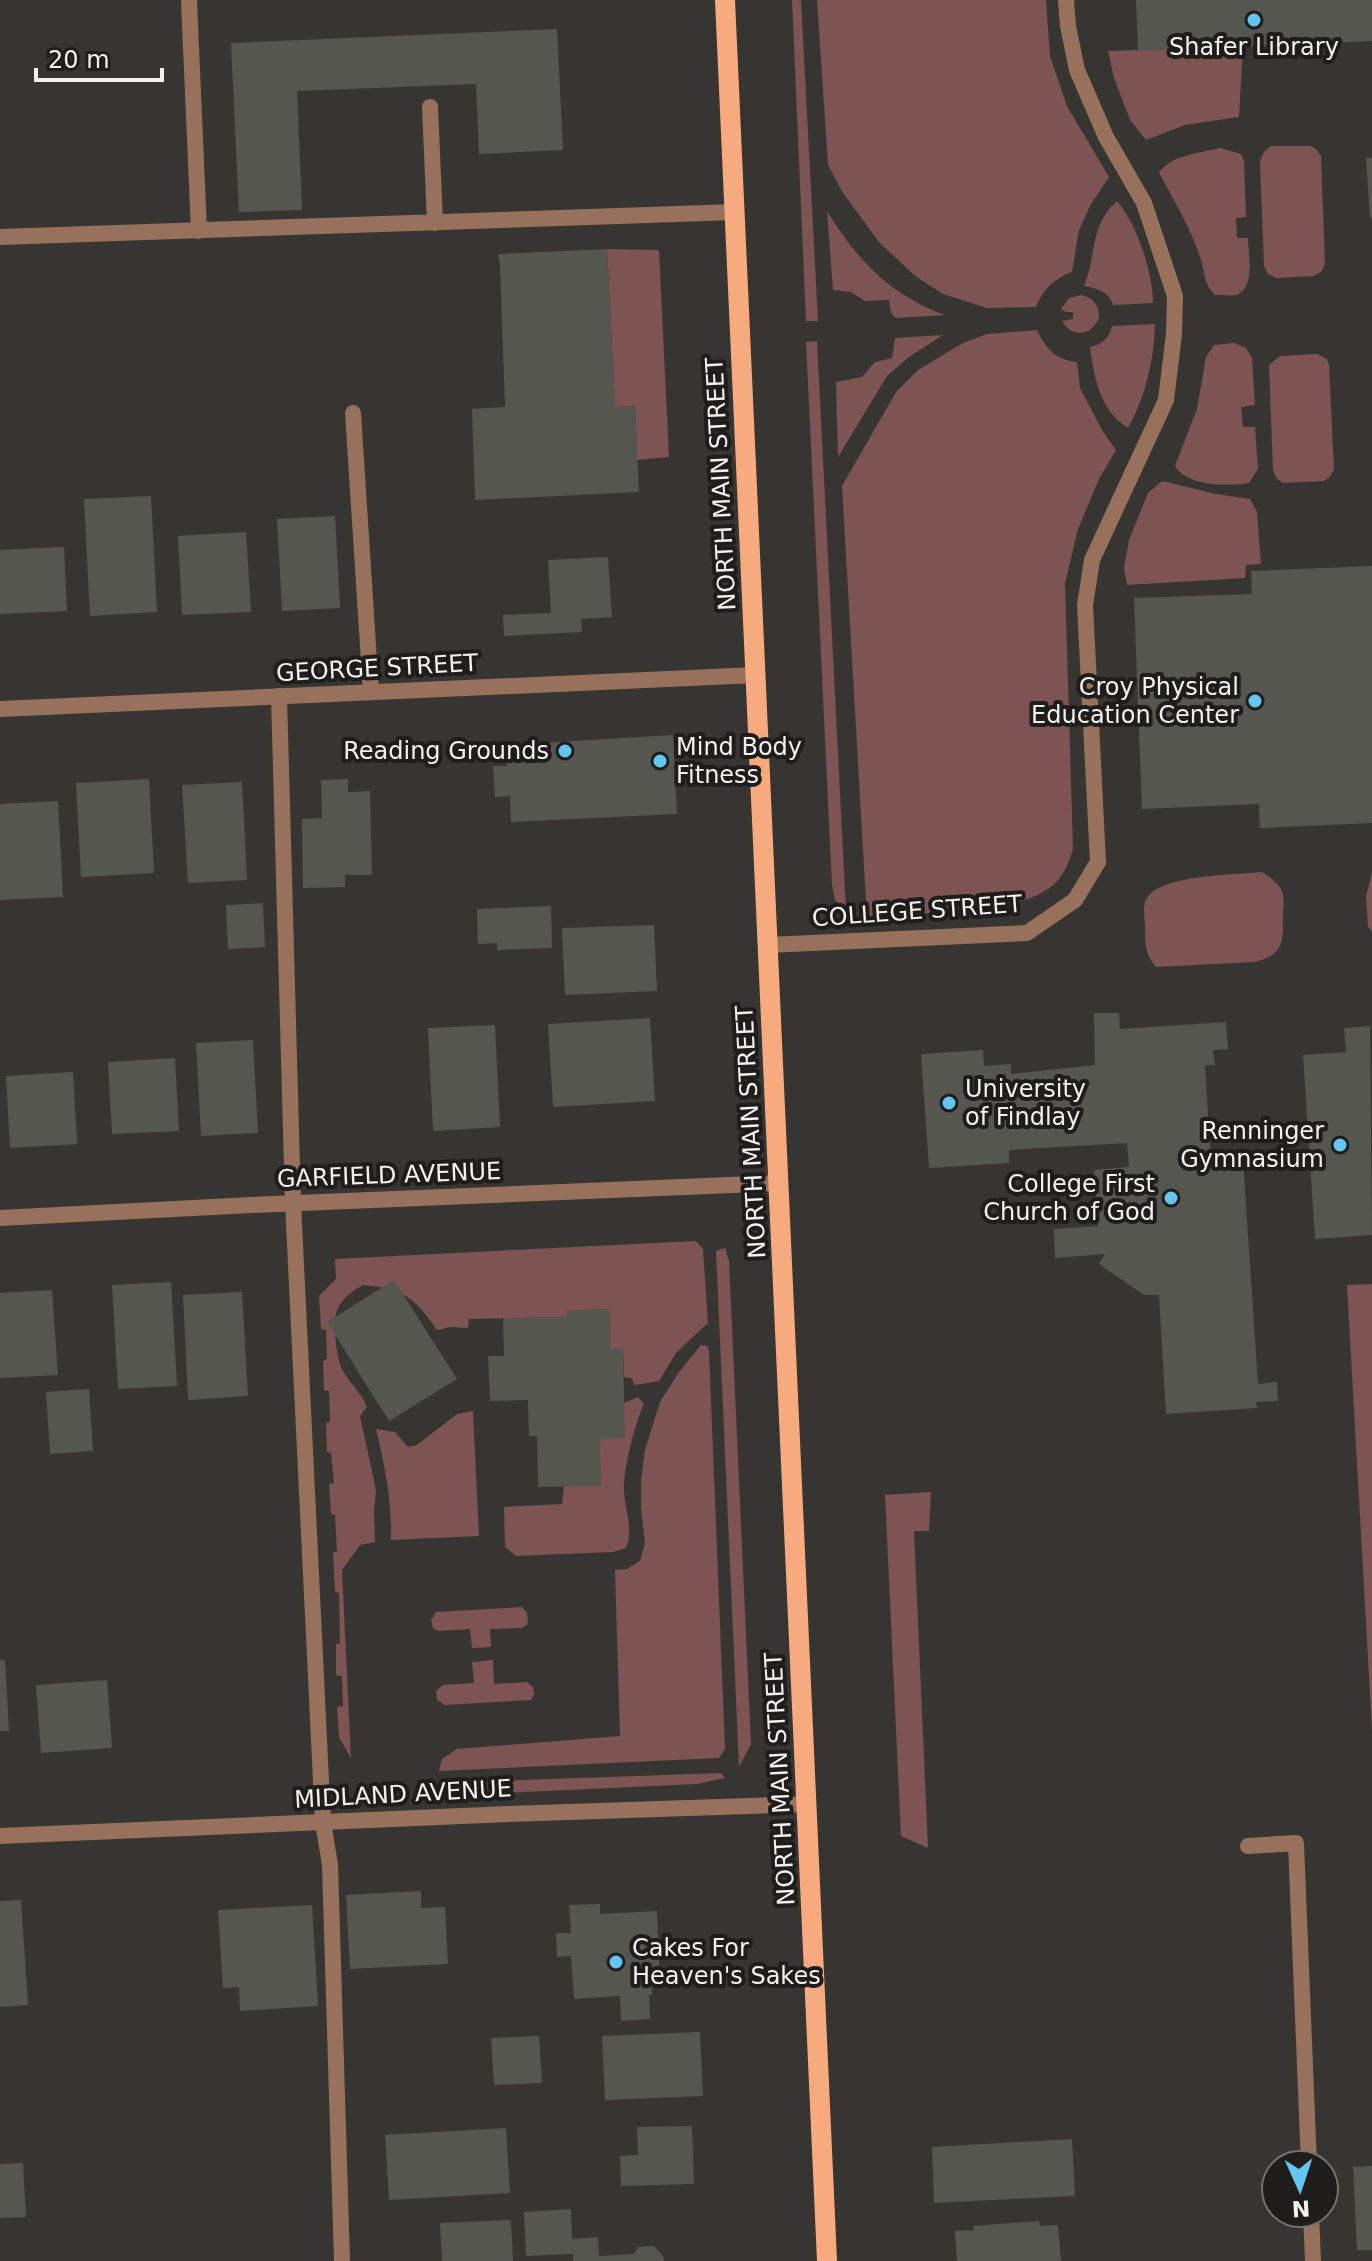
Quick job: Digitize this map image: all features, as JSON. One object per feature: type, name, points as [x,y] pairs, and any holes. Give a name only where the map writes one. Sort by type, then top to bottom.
[{"type":"main road","name":"NORTH MAIN STREET","points":[[725,0],[827,2261]]},
{"type":"street","name":"COLLEGE STREET","points":[[768,945],[1027,933],[1075,900],[1098,862],[1085,605],[1092,560],[1166,400],[1175,296],[1144,203],[1106,137],[1077,70],[1066,0]]},
{"type":"street","points":[[189,1],[199,231]]},
{"type":"street","points":[[430,107],[435,223]]},
{"type":"street","points":[[0,237],[735,212]]},
{"type":"street","points":[[353,413],[371,692]]},
{"type":"street","name":"GEORGE STREET","points":[[0,709],[756,675]]},
{"type":"street","points":[[279,696],[293,1203],[323,1822],[330,1865],[342,2261]]},
{"type":"street","name":"GARFIELD AVENUE","points":[[0,1218],[779,1183]]},
{"type":"street","name":"MIDLAND AVENUE","points":[[0,1836],[808,1804]]},
{"type":"street","points":[[1248,1846],[1296,1843],[1308,2149]]},
{"type":"street","points":[[1312,2229],[1313,2261]]},
{"type":"shaded area","points":[[792,0],[801,0],[818,321],[806,321]]},
{"type":"shaded area","points":[[817,0],[1046,0],[1050,56],[1067,106],[1109,177],[1079,230],[1072,272],[1050,285],[1036,307],[987,308],[943,294],[915,276],[879,242],[843,193],[828,165]]},
{"type":"shaded area","points":[[1243,46],[1239,117],[1185,125],[1146,140],[1130,120],[1114,78],[1108,51]]},
{"type":"shaded area","points":[[1271,146],[1311,146],[1321,156],[1325,264],[1322,271],[1314,276],[1276,278],[1268,274],[1264,266],[1260,161]]},
{"type":"shaded area","points":[[1220,148],[1241,154],[1244,161],[1246,217],[1236,218],[1237,238],[1248,238],[1250,270],[1246,285],[1236,295],[1215,295],[1209,287],[1193,238],[1159,173],[1178,158]]},
{"type":"shaded area","points":[[1117,201],[1131,222],[1142,249],[1153,303],[1113,305],[1102,291],[1084,286],[1102,220]]},
{"type":"shaded area","points":[[827,211],[850,245],[877,274],[908,297],[945,315],[896,318],[891,313],[889,300],[865,301],[851,292],[833,290]]},
{"type":"shaded area","points":[[607,249],[659,250],[669,457],[637,460],[635,406],[615,407]]},
{"type":"shaded area","points":[[1081,295],[1095,303],[1099,318],[1087,332],[1076,333],[1062,321],[1073,319],[1073,312],[1061,309],[1069,298]]},
{"type":"shaded area","points":[[1155,324],[1148,378],[1128,428],[1118,421],[1105,403],[1096,381],[1090,347],[1105,340],[1112,326]]},
{"type":"shaded area","points":[[1037,330],[1052,352],[1063,359],[1077,362],[1080,388],[1116,450],[1099,479],[1078,529],[1065,583],[1073,849],[1066,869],[1056,882],[1028,899],[989,908],[867,919],[842,486],[896,392],[918,370],[963,343],[987,334]]},
{"type":"shaded area","points":[[943,335],[887,376],[838,457],[836,382],[862,377],[875,362],[892,358],[895,338]]},
{"type":"shaded area","points":[[817,341],[846,911],[835,900],[832,885],[806,342]]},
{"type":"shaded area","points":[[1234,343],[1246,348],[1252,358],[1255,405],[1241,407],[1243,427],[1255,427],[1258,469],[1249,483],[1230,485],[1198,481],[1181,473],[1175,466],[1197,409],[1206,357],[1214,345]]},
{"type":"shaded area","points":[[1317,354],[1327,359],[1329,365],[1334,469],[1324,481],[1283,483],[1273,471],[1269,365],[1280,356]]},
{"type":"shaded area","points":[[1162,481],[1250,499],[1257,512],[1261,564],[1246,565],[1245,578],[1127,585],[1124,568],[1129,540],[1148,493]]},
{"type":"shaded area","points":[[1262,872],[1279,886],[1283,898],[1282,939],[1272,955],[1255,962],[1156,967],[1148,953],[1145,938],[1144,904],[1152,893],[1179,881]]},
{"type":"shaded area","points":[[1372,873],[1372,931],[1368,927],[1366,896]]},
{"type":"shaded area","points":[[696,1241],[703,1249],[708,1323],[676,1353],[659,1381],[635,1385],[631,1378],[624,1377],[623,1350],[610,1349],[609,1309],[568,1311],[567,1317],[469,1319],[468,1328],[437,1330],[414,1302],[389,1289],[363,1285],[339,1306],[335,1328],[338,1355],[342,1369],[367,1407],[360,1416],[376,1490],[375,1542],[360,1545],[342,1570],[351,1758],[339,1737],[337,1707],[343,1706],[342,1676],[336,1675],[336,1644],[340,1644],[339,1593],[335,1592],[335,1515],[331,1514],[329,1484],[334,1483],[331,1453],[327,1452],[329,1391],[324,1390],[323,1361],[327,1359],[326,1330],[321,1329],[319,1296],[336,1279],[335,1259]]},
{"type":"shaded area","points":[[725,1248],[729,1261],[751,1744],[739,1767],[716,1251]]},
{"type":"shaded area","points":[[1372,1284],[1372,1730],[1347,1285]]},
{"type":"shaded area","points":[[701,1345],[707,1346],[709,1351],[725,1749],[719,1758],[439,1771],[442,1759],[457,1749],[620,1736],[615,1570],[627,1569],[640,1561],[645,1543],[641,1481],[645,1450],[660,1402]]},
{"type":"shaded area","points":[[638,1397],[644,1404],[630,1447],[624,1482],[629,1527],[626,1548],[613,1552],[516,1556],[505,1547],[504,1507],[562,1504],[564,1486],[624,1403]]},
{"type":"shaded area","points":[[473,1411],[479,1536],[391,1540],[387,1484],[376,1429],[395,1432],[408,1447],[417,1445],[457,1414]]},
{"type":"shaded area","points":[[931,1492],[929,1531],[914,1531],[928,1848],[901,1836],[885,1495]]},
{"type":"shaded area","points":[[522,1607],[527,1613],[528,1624],[522,1628],[490,1629],[491,1647],[472,1648],[470,1629],[438,1631],[433,1628],[431,1620],[436,1612]]},
{"type":"shaded area","points":[[493,1660],[494,1684],[527,1682],[533,1687],[531,1700],[445,1705],[437,1700],[436,1691],[443,1685],[474,1683],[472,1662]]},
{"type":"shaded area","points":[[721,1773],[725,1778],[697,1784],[456,1795],[444,1792],[439,1783]]},
{"type":"building","name":"Shafer Library","points":[[1136,0],[1372,0],[1372,41],[1138,51]]},
{"type":"building","points":[[557,29],[563,150],[479,154],[476,84],[297,91],[302,210],[239,212],[231,43]]},
{"type":"building","points":[[1366,158],[1372,158],[1372,218],[1370,218]]},
{"type":"building","points":[[607,249],[615,407],[635,406],[639,492],[475,500],[472,409],[505,407],[498,254]]},
{"type":"building","points":[[151,496],[157,612],[90,616],[84,499]]},
{"type":"building","points":[[335,516],[340,608],[282,611],[277,519]]},
{"type":"building","points":[[246,532],[251,612],[182,615],[178,536]]},
{"type":"building","points":[[64,547],[67,611],[0,614],[0,550]]},
{"type":"building","points":[[608,557],[612,617],[581,619],[582,632],[504,636],[503,615],[551,613],[548,560]]},
{"type":"building","name":"Croy Physical Education Center","points":[[1372,566],[1372,823],[1260,828],[1259,804],[1142,809],[1134,598],[1252,594],[1251,571]]},
{"type":"building","points":[[673,735],[677,814],[511,822],[510,796],[495,797],[493,766],[507,766],[506,745]]},
{"type":"building","points":[[149,779],[154,873],[81,877],[76,783]]},
{"type":"building","points":[[348,779],[348,792],[370,791],[372,875],[345,875],[345,887],[303,888],[302,819],[322,818],[321,780]]},
{"type":"building","points":[[242,782],[247,880],[188,883],[182,785]]},
{"type":"building","points":[[58,801],[63,897],[0,900],[0,804]]},
{"type":"building","points":[[263,903],[265,947],[228,949],[226,905]]},
{"type":"building","points":[[551,906],[552,948],[497,950],[497,943],[478,944],[477,909]]},
{"type":"building","points":[[654,925],[657,991],[565,995],[562,928]]},
{"type":"building","name":"College First Church of God","points":[[1094,1013],[1119,1013],[1120,1029],[1226,1022],[1228,1049],[1213,1050],[1215,1065],[1205,1065],[1211,1163],[1243,1161],[1258,1384],[1277,1382],[1278,1401],[1256,1402],[1257,1408],[1166,1414],[1159,1295],[1144,1295],[1099,1264],[1105,1254],[1055,1258],[1054,1229],[1098,1226],[1094,1170],[1129,1167],[1127,1143],[1009,1150],[1009,1163],[929,1168],[921,1054],[983,1050],[984,1066],[1011,1064],[1011,1074],[1095,1065]]},
{"type":"building","points":[[650,1018],[655,1101],[553,1107],[548,1024]]},
{"type":"building","points":[[495,1025],[500,1127],[433,1131],[428,1028]]},
{"type":"building","name":"Renninger Gymnasium","points":[[1370,1026],[1372,1235],[1315,1239],[1303,1055],[1346,1052],[1344,1028]]},
{"type":"building","points":[[253,1040],[258,1133],[201,1136],[196,1043]]},
{"type":"building","points":[[175,1058],[179,1131],[112,1134],[108,1062]]},
{"type":"building","points":[[73,1072],[77,1144],[10,1148],[6,1076]]},
{"type":"building","points":[[394,1280],[457,1379],[389,1421],[327,1322]]},
{"type":"building","points":[[171,1282],[177,1386],[118,1389],[112,1285]]},
{"type":"building","points":[[52,1290],[58,1375],[0,1378],[0,1293]]},
{"type":"building","points":[[242,1292],[248,1396],[188,1400],[183,1295]]},
{"type":"building","points":[[609,1309],[610,1349],[623,1349],[625,1438],[600,1439],[601,1486],[538,1487],[537,1436],[529,1436],[528,1400],[490,1401],[488,1356],[504,1356],[503,1318],[567,1317],[567,1311]]},
{"type":"building","points":[[89,1389],[93,1451],[50,1454],[46,1392]]},
{"type":"building","points":[[0,1660],[5,1660],[9,1731],[0,1731]]},
{"type":"building","points":[[107,1680],[112,1748],[41,1753],[36,1685]]},
{"type":"building","points":[[421,1891],[421,1908],[445,1907],[448,1964],[350,1969],[346,1895]]},
{"type":"building","points":[[21,1900],[28,2005],[0,2007],[0,1901]]},
{"type":"building","name":"Cakes For Heaven's Sakes","points":[[600,1904],[600,1914],[657,1911],[659,1968],[651,1969],[650,2019],[621,2021],[620,1996],[574,1999],[571,1956],[557,1957],[556,1933],[571,1933],[569,1905]]},
{"type":"building","points":[[312,1905],[318,2006],[240,2011],[239,1987],[223,1988],[218,1910]]},
{"type":"building","points":[[700,2032],[703,2096],[605,2100],[602,2036]]},
{"type":"building","points":[[539,2036],[542,2083],[494,2085],[491,2038]]},
{"type":"building","points":[[692,2126],[694,2184],[621,2186],[620,2156],[638,2155],[637,2127]]},
{"type":"building","points":[[506,2128],[510,2193],[389,2200],[385,2135]]},
{"type":"building","points":[[1072,2139],[1075,2196],[934,2203],[932,2147]]},
{"type":"building","points":[[23,2163],[26,2217],[0,2218],[0,2164]]},
{"type":"building","points":[[1372,2166],[1372,2250],[1357,2250],[1353,2167]]},
{"type":"building","points":[[571,2209],[572,2239],[598,2237],[599,2256],[634,2254],[638,2247],[654,2246],[664,2261],[573,2261],[573,2254],[526,2256],[524,2212]]},
{"type":"building","points":[[511,2220],[513,2261],[442,2261],[440,2223]]},
{"type":"building","points":[[1039,2221],[1040,2226],[1058,2225],[1061,2261],[957,2261],[955,2231],[974,2230],[973,2226]]},
{"type":"place","name":"Shafer Library","points":[[1254,20]]},
{"type":"place","name":"Croy Physical Education Center","points":[[1255,701]]},
{"type":"place","name":"Reading Grounds","points":[[565,751]]},
{"type":"place","name":"Mind Body Fitness","points":[[660,761]]},
{"type":"place","name":"University of Findlay","points":[[949,1103]]},
{"type":"place","name":"Renninger Gymnasium","points":[[1340,1145]]},
{"type":"place","name":"College First Church of God","points":[[1171,1198]]},
{"type":"place","name":"Cakes For Heaven's Sakes","points":[[616,1962]]}]
